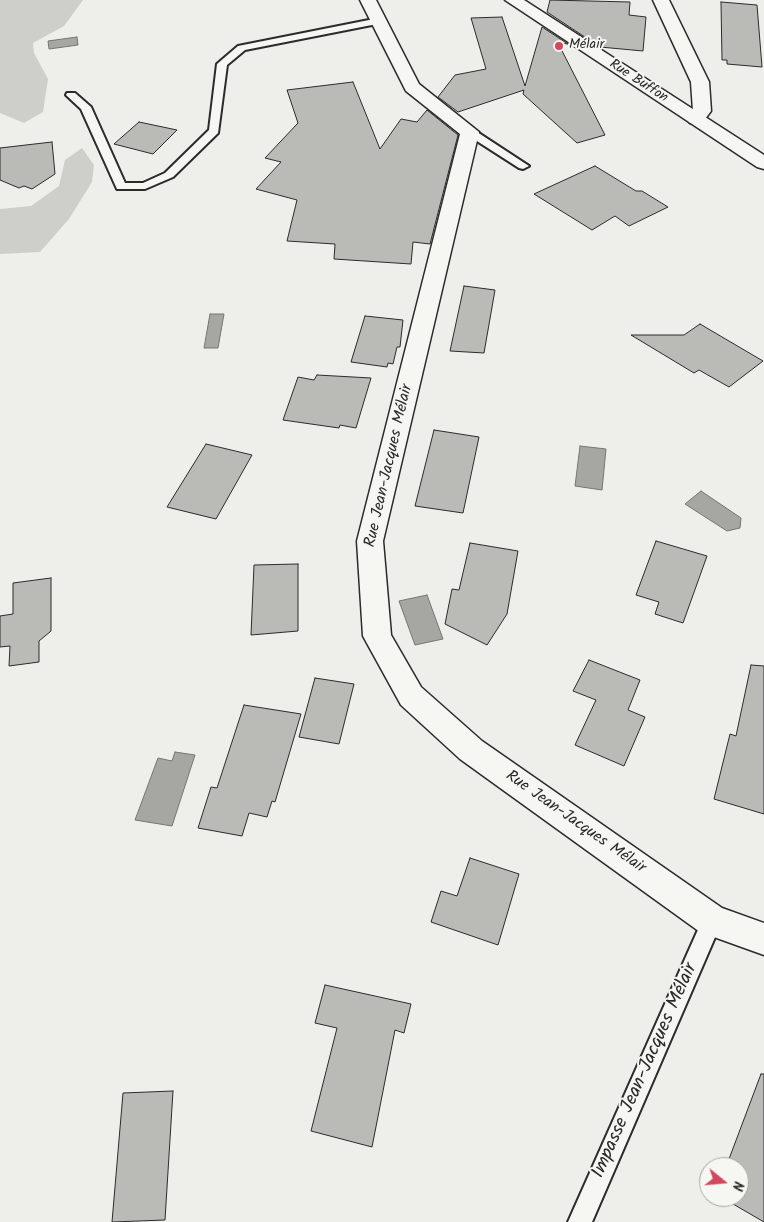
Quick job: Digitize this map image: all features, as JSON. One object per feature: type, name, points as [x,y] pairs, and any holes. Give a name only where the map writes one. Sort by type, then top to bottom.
[{"type":"street","name":"Rue Buffon","points":[[513,0],[764,163]]},
{"type":"street","points":[[661,0],[700,82],[702,111],[696,119]]},
{"type":"street","points":[[373,10],[412,86],[470,132]]},
{"type":"street","name":"Rue Jean-Jacques Mélair","points":[[470,132],[370,541],[377,636],[411,696],[471,750],[712,921],[764,939]]},
{"type":"lane","points":[[71,95],[86,107],[121,187],[145,186],[169,174],[214,131],[222,64],[242,48],[373,10]]},
{"type":"lane","points":[[470,132],[523,166]]},
{"type":"lane","name":"Impasse Jean-Jacques Mélair","points":[[580,1222],[712,921]]},
{"type":"shaded area","points":[[0,0],[83,0],[64,26],[33,43],[34,53],[48,79],[43,112],[24,123],[0,113]]},
{"type":"shaded area","points":[[77,37],[78,45],[49,49],[48,41]]},
{"type":"shaded area","points":[[82,148],[94,165],[92,182],[69,219],[40,252],[0,254],[0,209],[31,206],[59,186],[65,160]]},
{"type":"shaded area","points":[[210,314],[224,314],[218,348],[204,348]]},
{"type":"shaded area","points":[[580,446],[606,449],[602,490],[575,486]]},
{"type":"shaded area","points":[[701,491],[741,518],[740,528],[727,531],[685,504]]},
{"type":"shaded area","points":[[427,595],[443,639],[415,645],[399,601]]},
{"type":"shaded area","points":[[175,752],[195,755],[172,826],[135,820],[158,758],[172,761]]},
{"type":"building","points":[[550,0],[630,2],[629,15],[646,17],[643,51],[600,47],[547,12]]},
{"type":"building","points":[[721,2],[757,5],[762,67],[727,64],[727,60],[722,60]]},
{"type":"building","points":[[502,17],[525,86],[542,27],[568,44],[558,43],[605,135],[577,143],[523,94],[524,90],[458,112],[438,97],[455,75],[486,69],[471,18]]},
{"type":"building","points":[[353,82],[380,149],[401,119],[417,122],[427,110],[458,135],[430,244],[413,242],[411,264],[334,259],[335,244],[287,241],[297,200],[256,189],[281,162],[265,158],[298,123],[287,90]]},
{"type":"building","points":[[139,122],[177,130],[153,154],[114,144]]},
{"type":"building","points":[[52,142],[55,174],[32,189],[24,186],[19,188],[0,180],[0,148]]},
{"type":"building","points":[[595,166],[636,191],[642,191],[668,207],[629,226],[615,216],[592,230],[534,194]]},
{"type":"building","points":[[464,286],[495,290],[484,353],[450,351]]},
{"type":"building","points":[[365,316],[403,320],[400,347],[397,347],[393,364],[388,363],[387,367],[351,362]]},
{"type":"building","points":[[700,324],[763,361],[729,387],[699,370],[694,373],[631,335],[684,335]]},
{"type":"building","points":[[317,375],[371,378],[356,428],[340,425],[339,428],[283,420],[298,377],[314,380]]},
{"type":"building","points":[[434,430],[479,437],[463,513],[415,506]]},
{"type":"building","points":[[206,444],[252,455],[216,519],[167,507]]},
{"type":"building","points":[[656,541],[707,556],[683,623],[655,614],[659,602],[636,595]]},
{"type":"building","points":[[470,543],[518,551],[507,614],[487,645],[445,624],[452,589],[459,590]]},
{"type":"building","points":[[298,564],[298,631],[251,635],[254,565]]},
{"type":"building","points":[[51,578],[51,631],[39,641],[39,662],[9,666],[10,646],[0,647],[0,616],[13,614],[13,583]]},
{"type":"building","points":[[589,660],[640,680],[628,710],[645,717],[624,766],[575,745],[596,700],[573,691]]},
{"type":"building","points":[[751,665],[764,666],[764,814],[714,799],[730,734],[736,736]]},
{"type":"building","points":[[315,678],[354,684],[339,744],[299,737]]},
{"type":"building","points":[[244,705],[301,714],[275,802],[272,801],[267,817],[249,813],[242,836],[198,828],[211,787],[217,788]]},
{"type":"building","points":[[470,858],[519,874],[498,945],[431,922],[441,891],[457,896]]},
{"type":"building","points":[[325,985],[411,1004],[404,1033],[395,1030],[372,1147],[311,1131],[337,1028],[315,1023]]},
{"type":"building","points":[[761,1074],[764,1074],[764,1222],[738,1207],[749,1207],[749,1157],[730,1157]]},
{"type":"building","points":[[173,1091],[165,1220],[112,1222],[123,1093]]},
{"type":"place","name":"Mélair","points":[[559,46]]}]
